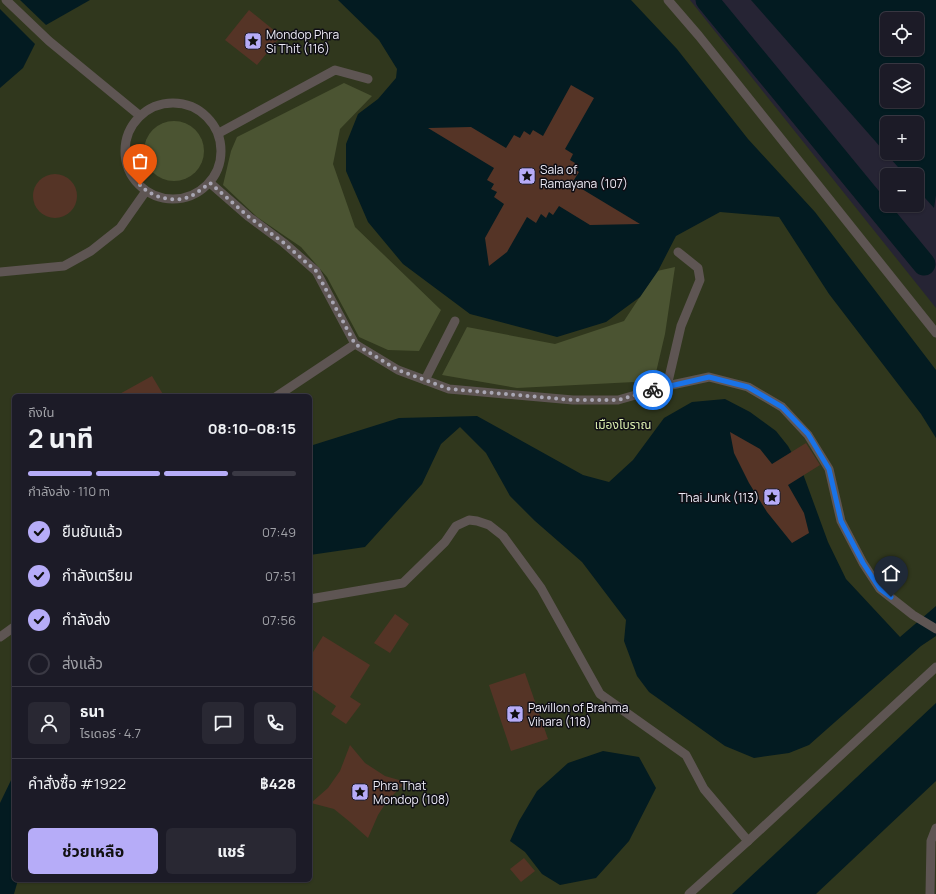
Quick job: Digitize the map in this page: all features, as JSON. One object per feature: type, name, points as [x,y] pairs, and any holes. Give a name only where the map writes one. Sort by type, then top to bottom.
[{"type":"lane","points":[[6,0],[49,41],[139,115]]},
{"type":"lane","points":[[668,0],[704,42],[936,333]]},
{"type":"lane","points":[[218,133],[334,70],[368,79]]},
{"type":"lane","points":[[176,102],[196,108],[210,119],[218,133],[222,150],[220,165],[210,183],[189,197],[169,200],[146,191],[134,179],[125,160],[125,143],[130,127],[139,115],[159,104],[176,102]]},
{"type":"lane","points":[[210,183],[249,217],[284,243],[316,271],[355,344],[398,370],[449,389],[573,400],[618,400],[667,386],[709,377],[748,387],[782,407],[808,434],[829,469],[841,521],[863,563],[880,589],[912,615],[936,629]]},
{"type":"lane","points":[[0,272],[64,266],[91,251],[120,228],[146,191]]},
{"type":"lane","points":[[667,386],[681,326],[700,280],[698,268],[678,252]]},
{"type":"lane","points":[[425,380],[455,321]]},
{"type":"lane","points":[[280,394],[355,344]]},
{"type":"lane","points":[[312,599],[404,583],[445,542],[456,526],[469,520],[488,525],[503,536],[540,588],[600,694],[686,755],[704,790],[748,841]]},
{"type":"lane","points":[[0,637],[12,628]]},
{"type":"lane","points":[[689,894],[936,667]]},
{"type":"lane","points":[[930,894],[931,841],[936,828]]},
{"type":"green space","name":"เมืองโบราณ","points":[[0,0],[690,0],[936,308],[936,894],[0,894]]},
{"type":"green space","points":[[344,83],[372,96],[340,129],[333,164],[355,227],[441,310],[419,351],[388,350],[359,337],[327,277],[301,247],[257,217],[223,185],[231,151],[237,137]]},
{"type":"green space","points":[[168,121],[180,121],[196,129],[202,139],[204,151],[202,163],[196,173],[180,181],[168,181],[152,173],[144,157],[144,145],[152,129]]},
{"type":"green space","points":[[675,267],[665,334],[654,381],[517,388],[442,375],[467,327],[555,344],[624,321],[657,271]]},
{"type":"water","points":[[20,0],[90,0],[46,25]]},
{"type":"water","points":[[338,0],[631,0],[677,49],[748,139],[815,212],[936,370],[936,438],[921,414],[829,294],[779,217],[720,212],[676,236],[658,271],[640,297],[606,322],[557,337],[470,314],[403,264],[368,222],[346,171],[346,144],[358,114],[378,99],[396,78],[397,69],[379,40]]},
{"type":"water","points":[[751,0],[936,0],[936,195],[934,208],[924,197],[924,168],[899,168],[892,160],[924,160],[924,116],[880,116],[880,147]]},
{"type":"water","points":[[0,9],[35,44],[23,68],[0,88]]},
{"type":"water","points":[[725,399],[750,412],[776,431],[788,446],[802,471],[828,542],[846,579],[900,637],[936,606],[936,636],[921,646],[809,745],[789,753],[754,758],[725,746],[649,692],[637,676],[624,641],[626,620],[582,562],[535,521],[510,496],[486,453],[460,427],[441,444],[422,484],[365,547],[312,555],[313,445],[399,418],[477,416],[583,475],[609,482],[633,460],[664,418],[692,402]]},
{"type":"water","points":[[936,703],[936,781],[816,894],[732,894]]},
{"type":"water","points":[[603,751],[639,757],[656,788],[629,841],[596,878],[560,885],[542,874],[525,852],[510,841],[519,821],[537,791],[568,763]]},
{"type":"water","points":[[12,778],[12,882],[17,882],[14,894],[0,894],[0,803]]},
{"type":"building","points":[[249,10],[281,36],[257,65],[225,40]]},
{"type":"building","points":[[571,85],[594,98],[565,149],[573,154],[570,160],[575,163],[572,168],[579,172],[572,183],[640,224],[590,225],[559,206],[553,215],[549,212],[546,218],[541,214],[536,223],[527,217],[507,252],[489,266],[485,238],[504,204],[494,197],[497,192],[491,189],[494,184],[487,180],[494,168],[428,128],[471,127],[506,148],[514,135],[520,138],[524,131],[530,135],[533,130],[543,136]]},
{"type":"building","points":[[55,174],[67,178],[73,184],[77,196],[73,208],[67,214],[55,218],[43,214],[37,208],[33,196],[37,184],[43,178]]},
{"type":"building","points":[[152,376],[163,394],[120,394]]},
{"type":"building","points":[[730,432],[760,449],[772,464],[806,443],[820,465],[788,485],[804,513],[809,533],[792,543],[767,512],[749,483],[734,453]]},
{"type":"building","points":[[395,614],[409,624],[390,653],[374,643]]},
{"type":"building","points":[[323,636],[370,665],[350,697],[361,704],[346,724],[331,714],[336,706],[312,689],[312,654]]},
{"type":"building","points":[[525,673],[548,739],[511,751],[489,685]]},
{"type":"building","points":[[350,745],[365,763],[385,776],[406,782],[387,801],[378,815],[368,838],[334,809],[312,803],[328,788],[340,771]]},
{"type":"building","points":[[524,858],[535,871],[521,882],[510,869]]},
{"type":"waterway","points":[[707,0],[924,264]]},
{"type":"way so far","points":[[140,185],[146,191],[169,200],[189,197],[210,183],[249,217],[284,243],[316,271],[355,344],[398,370],[449,389],[573,400],[618,400],[653,390]]},
{"type":"place","name":"Mondop Phra Si Thit (116)","points":[[253,41]]},
{"type":"place","name":"Sala of Ramayana (107)","points":[[527,176]]},
{"type":"place","name":"Thai Junk (113)","points":[[772,497]]},
{"type":"place","name":"Pavillon of Brahma Vihara (118)","points":[[515,714]]},
{"type":"place","name":"Phra That Mondop (108)","points":[[360,792]]},
{"type":"route","points":[[653,390],[709,377],[748,387],[782,407],[808,434],[829,469],[841,521],[863,563],[880,589],[891,597]]}]
